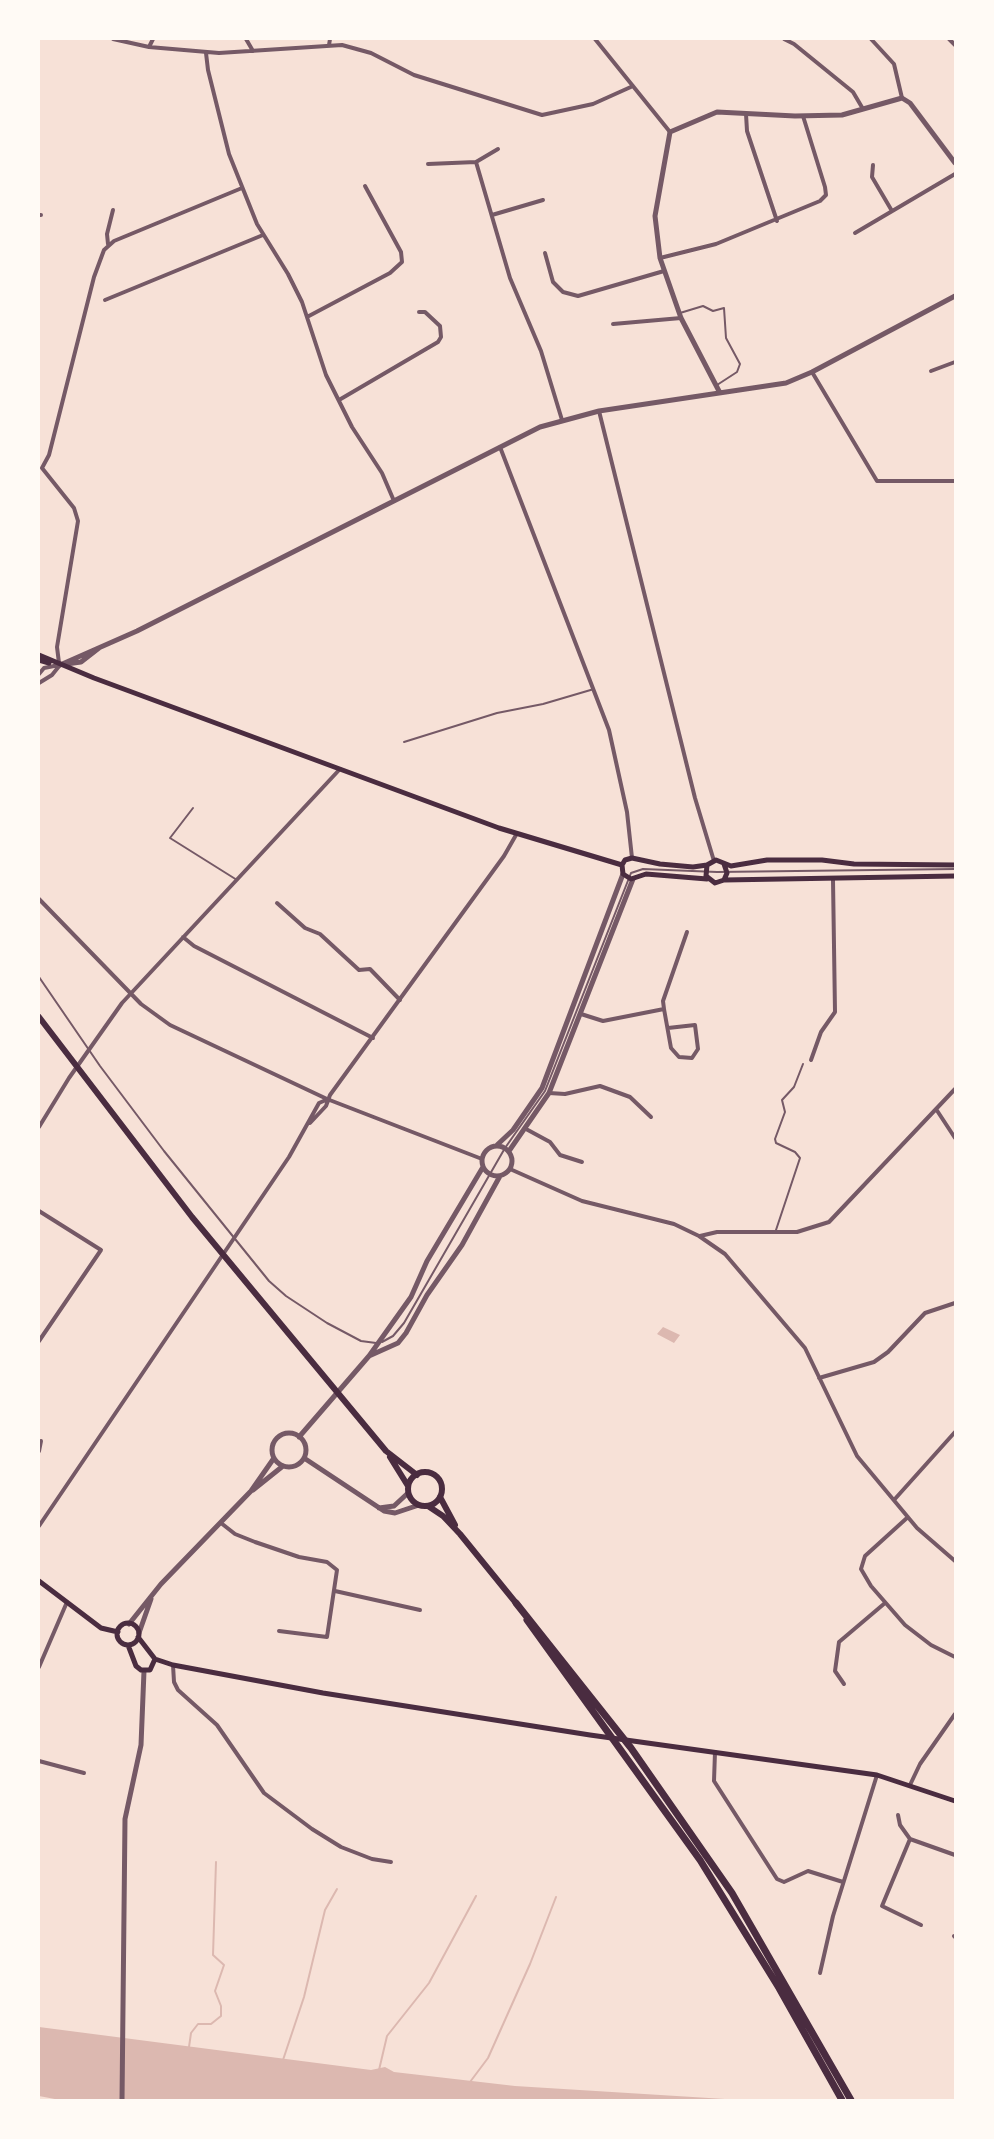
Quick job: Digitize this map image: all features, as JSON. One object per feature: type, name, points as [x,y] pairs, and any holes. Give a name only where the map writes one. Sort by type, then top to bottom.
[{"type":"highway","points":[[516,1603],[631,1748],[706,1855],[754,1929],[851,2100]]},
{"type":"highway","points":[[516,1603],[531,1628],[700,1860],[807,2036],[842,2100]]},
{"type":"main road","points":[[39,655],[60,665],[516,835],[622,865],[628,877],[642,872],[707,879],[715,883],[724,880],[955,876]]},
{"type":"main road","points":[[39,660],[60,665]]},
{"type":"main road","points":[[622,865],[625,860],[632,858],[706,868],[714,861],[724,864],[822,860],[854,864],[955,867]]},
{"type":"main road","points":[[641,861],[642,872]]},
{"type":"main road","points":[[724,864],[727,871],[724,880]]},
{"type":"main road","points":[[706,868],[707,879]]},
{"type":"main road","points":[[39,1017],[192,1216],[387,1451],[408,1490],[419,1505],[428,1506],[443,1516],[516,1603]]},
{"type":"main road","points":[[387,1451],[417,1475]]},
{"type":"main road","points":[[408,1490],[417,1475],[428,1473],[436,1477],[442,1487],[440,1497],[460,1534]]},
{"type":"main road","points":[[428,1506],[440,1497]]},
{"type":"main road","points":[[39,1581],[101,1628],[118,1632]]},
{"type":"main road","points":[[155,1659],[152,1668],[144,1671],[136,1666],[128,1645],[120,1641],[118,1632],[123,1625],[129,1624],[136,1627],[148,1651],[155,1659],[173,1665],[323,1693],[590,1735],[877,1775],[955,1801]]},
{"type":"main road","points":[[128,1645],[135,1642],[139,1635]]},
{"type":"main road","points":[[135,1659],[140,1652],[148,1651]]},
{"type":"street","points":[[113,39],[148,47],[206,53],[342,45],[371,53],[414,75],[542,115],[594,104],[633,86]]},
{"type":"street","points":[[148,47],[153,39]]},
{"type":"street","points":[[246,39],[252,51]]},
{"type":"street","points":[[329,45],[330,39]]},
{"type":"street","points":[[596,39],[670,132]]},
{"type":"street","points":[[784,39],[794,44],[854,92],[863,110]]},
{"type":"street","points":[[871,39],[894,64],[902,98]]},
{"type":"street","points":[[949,39],[955,45]]},
{"type":"street","points":[[206,53],[227,146],[242,188],[263,235],[288,274],[307,317],[319,361],[352,427],[382,473],[394,501]]},
{"type":"street","points":[[670,132],[717,112],[803,116],[842,115],[863,110],[893,98],[902,98],[910,103],[955,163]]},
{"type":"street","points":[[746,114],[747,130],[777,221]]},
{"type":"street","points":[[660,258],[716,243],[777,221],[820,201],[826,195],[803,116]]},
{"type":"street","points":[[670,132],[654,202],[660,258],[681,315],[720,393]]},
{"type":"street","points":[[428,164],[476,162],[498,148]]},
{"type":"street","points":[[476,162],[510,278],[541,351],[562,420]]},
{"type":"street","points":[[873,165],[872,177],[892,211]]},
{"type":"street","points":[[855,233],[955,174]]},
{"type":"street","points":[[307,317],[390,273],[402,262],[401,252],[364,186]]},
{"type":"street","points":[[39,683],[52,675],[60,665],[57,647],[78,521],[74,508],[41,469],[49,455],[100,257],[108,245],[242,188]]},
{"type":"street","points":[[492,215],[543,200]]},
{"type":"street","points":[[108,245],[107,234],[113,210]]},
{"type":"street","points":[[105,300],[263,235]]},
{"type":"street","points":[[545,253],[553,282],[563,292],[578,296],[664,272]]},
{"type":"street","points":[[39,674],[44,668],[81,662],[100,646],[136,631],[540,427],[598,411],[763,388],[812,372],[955,296]]},
{"type":"street","points":[[339,400],[438,342],[441,337],[440,326],[425,312],[418,312]]},
{"type":"street","points":[[613,324],[681,315]]},
{"type":"street","points":[[931,370],[955,362]]},
{"type":"street","points":[[812,372],[877,481],[955,481]]},
{"type":"street","points":[[710,394],[714,382]]},
{"type":"street","points":[[598,411],[695,798],[714,861]]},
{"type":"street","points":[[500,447],[595,689],[619,769],[632,858]]},
{"type":"street","points":[[39,1127],[94,1040],[131,993],[340,769]]},
{"type":"street","points":[[39,1526],[308,1125],[319,1103],[327,1099],[374,1038],[504,856],[516,835]]},
{"type":"street","points":[[507,1149],[526,1129],[549,1093],[581,1014],[628,877]]},
{"type":"street","points":[[299,1437],[369,1356],[411,1298],[428,1261],[483,1167],[482,1159],[488,1149],[497,1145],[513,1130],[542,1088],[628,877]]},
{"type":"street","points":[[811,1060],[821,1032],[835,1012],[833,879]]},
{"type":"street","points":[[39,899],[148,1010],[188,1035],[327,1099],[482,1159]]},
{"type":"street","points":[[277,903],[305,928],[320,934],[359,970],[369,969],[399,1000]]},
{"type":"street","points":[[668,1028],[695,1025],[698,1049],[692,1058],[679,1057],[671,1048],[663,1001],[687,932]]},
{"type":"street","points":[[183,937],[194,946],[374,1038]]},
{"type":"street","points":[[581,1014],[603,1021],[664,1009]]},
{"type":"street","points":[[549,1093],[565,1094],[600,1086],[630,1097],[651,1117]]},
{"type":"street","points":[[699,1236],[717,1232],[803,1231],[829,1222],[955,1089]]},
{"type":"street","points":[[308,1125],[326,1106],[327,1099]]},
{"type":"street","points":[[936,1109],[955,1138]]},
{"type":"street","points":[[526,1129],[550,1142],[560,1155],[582,1162]]},
{"type":"street","points":[[369,1356],[398,1343],[406,1333],[427,1295],[462,1245],[500,1176],[510,1169],[512,1158],[507,1149],[497,1145]]},
{"type":"street","points":[[483,1167],[490,1174],[500,1176]]},
{"type":"street","points":[[510,1169],[559,1192],[674,1224],[699,1236],[737,1266],[800,1342],[853,1449],[908,1516],[930,1540],[955,1561]]},
{"type":"street","points":[[39,1211],[101,1250],[39,1341]]},
{"type":"street","points":[[819,1378],[874,1362],[888,1352],[925,1313],[955,1303]]},
{"type":"street","points":[[894,1500],[955,1432]]},
{"type":"street","points":[[251,1491],[283,1466],[294,1466],[304,1458],[306,1448],[299,1437],[288,1433],[277,1438],[272,1448],[274,1458],[283,1466]]},
{"type":"street","points":[[39,1451],[41,1442]]},
{"type":"street","points":[[129,1624],[161,1584],[251,1491],[274,1458]]},
{"type":"street","points":[[304,1458],[378,1508],[395,1513],[419,1505]]},
{"type":"street","points":[[378,1508],[394,1506],[408,1490]]},
{"type":"street","points":[[908,1516],[865,1556],[861,1564],[871,1586],[912,1632],[955,1657]]},
{"type":"street","points":[[221,1523],[235,1534],[334,1565],[337,1570],[327,1637],[279,1631]]},
{"type":"street","points":[[335,1591],[420,1610]]},
{"type":"street","points":[[139,1635],[152,1598]]},
{"type":"street","points":[[39,1666],[67,1602]]},
{"type":"street","points":[[844,1684],[836,1671],[839,1642],[885,1603]]},
{"type":"street","points":[[173,1665],[174,1682],[178,1690],[217,1725],[264,1793],[312,1829],[341,1847],[372,1859],[391,1862]]},
{"type":"street","points":[[122,2100],[125,1828],[128,1801],[141,1745],[144,1671]]},
{"type":"street","points":[[910,1785],[920,1764],[955,1714]]},
{"type":"street","points":[[715,1751],[714,1781],[765,1863],[780,1882],[808,1870],[843,1882]]},
{"type":"street","points":[[39,1761],[84,1773]]},
{"type":"street","points":[[820,1973],[843,1882],[877,1775]]},
{"type":"street","points":[[898,1815],[900,1825],[910,1839],[955,1855]]},
{"type":"street","points":[[910,1839],[882,1906],[921,1925]]},
{"type":"lane","points":[[681,315],[703,306],[713,311],[724,308],[726,338],[740,364],[737,372],[714,382]]},
{"type":"lane","points":[[404,742],[497,713],[543,704],[595,689]]},
{"type":"lane","points":[[193,808],[170,838],[237,880]]},
{"type":"lane","points":[[642,872],[706,868],[727,871],[955,867]]},
{"type":"lane","points":[[39,977],[94,1057],[164,1151],[269,1281],[286,1296],[327,1323],[361,1341],[377,1343],[393,1336],[404,1323],[490,1174],[545,1091],[628,877]]},
{"type":"lane","points":[[775,1233],[800,1158],[795,1152],[776,1143],[775,1139],[785,1112],[782,1100],[794,1087],[803,1064]]},
{"type":"shaded area","points":[[663,1327],[680,1335],[674,1343],[657,1334]]},
{"type":"shaded area","points":[[39,2027],[371,2070],[385,2067],[394,2072],[515,2086],[741,2100],[60,2100],[39,2096]]},
{"type":"waterway","points":[[189,2047],[191,2033],[198,2024],[211,2024],[221,2016],[221,2006],[215,1991],[224,1965],[213,1955],[216,1862]]},
{"type":"waterway","points":[[283,2060],[304,1997],[325,1910],[337,1889]]},
{"type":"waterway","points":[[379,2070],[387,2036],[429,1983],[476,1896]]},
{"type":"waterway","points":[[470,2082],[488,2058],[530,1964],[556,1897]]}]
